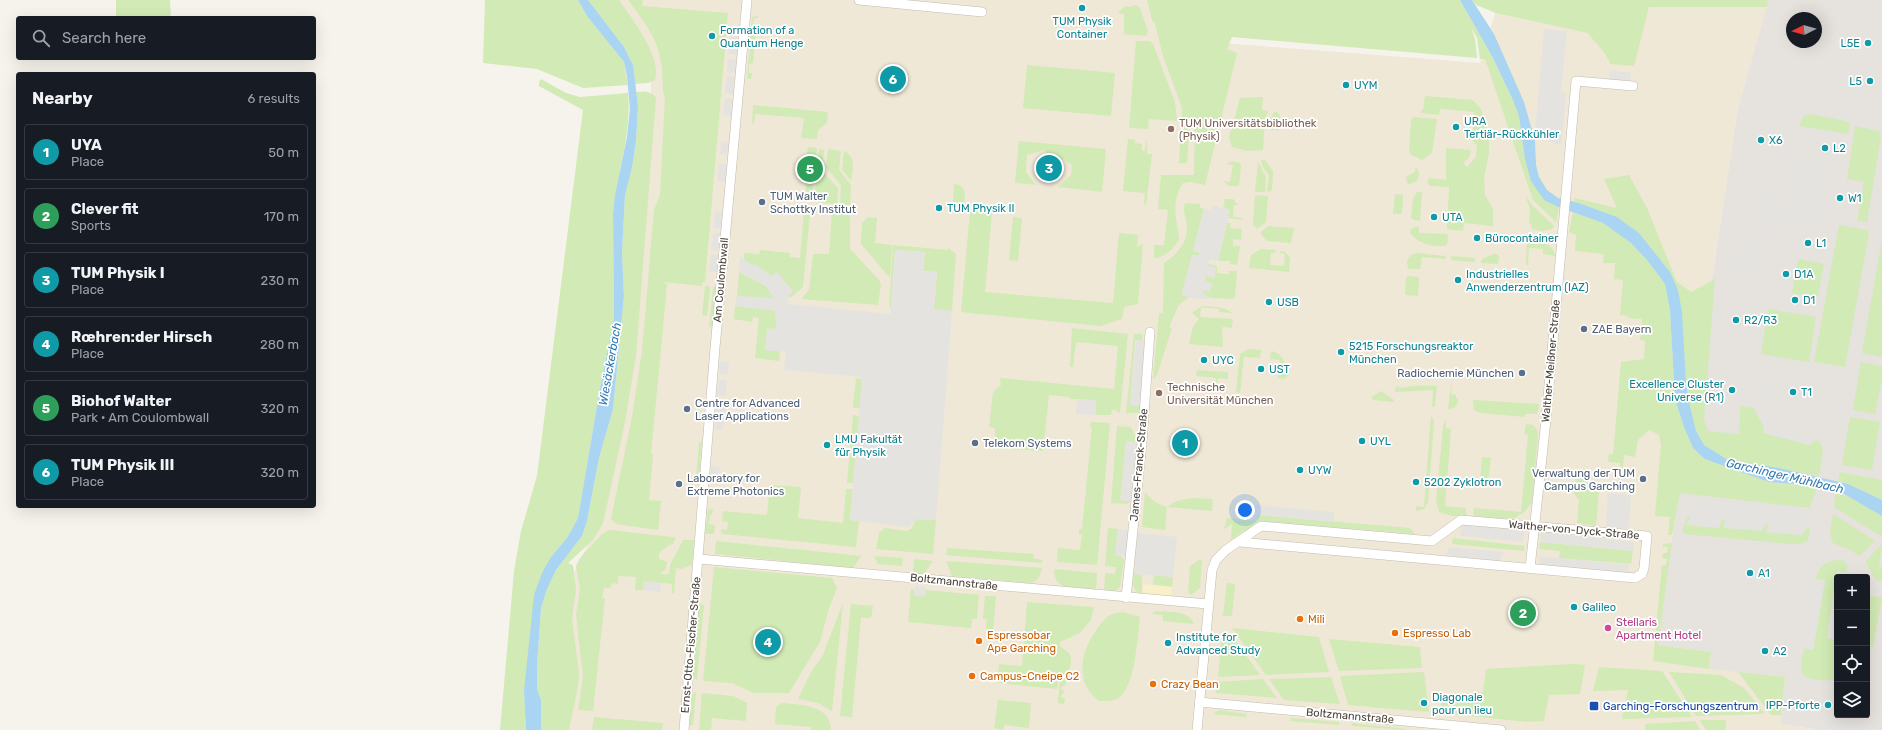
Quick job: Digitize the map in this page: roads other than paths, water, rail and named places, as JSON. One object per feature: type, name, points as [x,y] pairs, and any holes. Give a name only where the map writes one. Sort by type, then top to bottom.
[{"type":"street","name":"Am Coulombwall","points":[[699,559],[699,536],[747,0]]},
{"type":"street","points":[[859,0],[982,12]]},
{"type":"street","name":"Walther-Meißner-Straße","points":[[1530,568],[1565,214],[1576,81],[1633,86]]},
{"type":"street","name":"James-Franck-Straße","points":[[1126,598],[1142,436],[1150,332]]},
{"type":"street","name":"Walther-von-Dyck-Straße","points":[[1208,604],[1212,570],[1216,560],[1226,550],[1240,542],[1261,526],[1432,542],[1460,520],[1647,536],[1644,568],[1642,574],[1631,578],[1240,542]]},
{"type":"street","name":"Boltzmannstraße","points":[[699,559],[1126,598],[1208,604]]},
{"type":"street","name":"Ernst-Otto-Fischer-Straße","points":[[684,730],[699,559]]},
{"type":"street","points":[[1196,730],[1208,604]]},
{"type":"street","name":"Boltzmannstraße","points":[[1199,702],[1501,730]]},
{"type":"water","name":"Wiesäckerbach","points":[[578,0],[588,0],[624,47],[633,65],[638,106],[636,141],[632,168],[625,195],[622,253],[624,296],[613,409],[599,458],[587,521],[582,536],[556,570],[547,589],[541,608],[537,689],[541,700],[541,730],[526,730],[524,691],[534,595],[542,573],[551,557],[567,538],[578,518],[600,388],[614,319],[613,212],[627,137],[630,109],[627,76],[624,62],[587,16]]},
{"type":"water","name":"Garchinger Mühlbach","points":[[1460,0],[1472,0],[1494,34],[1524,102],[1535,141],[1536,165],[1539,177],[1547,190],[1558,198],[1579,203],[1617,217],[1639,233],[1670,272],[1678,290],[1682,312],[1686,383],[1690,406],[1696,431],[1704,445],[1728,460],[1779,468],[1848,484],[1882,500],[1882,516],[1841,492],[1809,485],[1769,482],[1705,459],[1693,448],[1684,427],[1675,399],[1670,310],[1665,284],[1647,260],[1631,243],[1603,223],[1556,206],[1544,200],[1531,181],[1525,159],[1519,116],[1513,100],[1493,58]]},
{"type":"place","name":"TUM Physik Container","points":[[1082,8]]},
{"type":"place","name":"Formation of a Quantum Henge","points":[[712,36]]},
{"type":"place","name":"L5E","points":[[1868,43]]},
{"type":"place","name":"TUM Physik III","points":[[893,79]]},
{"type":"place","name":"L5","points":[[1870,81]]},
{"type":"place","name":"UYM","points":[[1346,85]]},
{"type":"place","name":"URA Tertiär-Rückkühler","points":[[1456,127]]},
{"type":"place","name":"TUM Universitätsbibliothek (Physik)","points":[[1171,129]]},
{"type":"place","name":"X6","points":[[1761,140]]},
{"type":"place","name":"L2","points":[[1825,148]]},
{"type":"place","name":"TUM Physik I","points":[[1049,168]]},
{"type":"place","name":"Biohof Walter","points":[[810,169]]},
{"type":"place","name":"W1","points":[[1840,198]]},
{"type":"place","name":"TUM Walter Schottky Institut","points":[[762,202]]},
{"type":"place","name":"TUM Physik II","points":[[939,208]]},
{"type":"place","name":"UTA","points":[[1434,217]]},
{"type":"place","name":"Bürocontainer","points":[[1477,238]]},
{"type":"place","name":"L1","points":[[1808,243]]},
{"type":"place","name":"D1A","points":[[1786,274]]},
{"type":"place","name":"Industrielles Anwenderzentrum (IAZ)","points":[[1458,280]]},
{"type":"place","name":"D1","points":[[1795,300]]},
{"type":"place","name":"USB","points":[[1269,302]]},
{"type":"place","name":"R2/R3","points":[[1736,320]]},
{"type":"place","name":"ZAE Bayern","points":[[1584,329]]},
{"type":"place","name":"5215 Forschungsreaktor München","points":[[1341,352]]},
{"type":"place","name":"UYC","points":[[1204,360]]},
{"type":"place","name":"UST","points":[[1261,369]]},
{"type":"place","name":"Radiochemie München","points":[[1522,373]]},
{"type":"place","name":"Excellence Cluster Universe (R1)","points":[[1732,390]]},
{"type":"place","name":"T1","points":[[1793,392]]},
{"type":"place","name":"Technische Universität München","points":[[1159,393]]},
{"type":"place","name":"Centre for Advanced Laser Applications","points":[[687,409]]},
{"type":"place","name":"UYL","points":[[1362,441]]},
{"type":"place","name":"Telekom Systems","points":[[975,443]]},
{"type":"place","name":"UYA","points":[[1185,443]]},
{"type":"place","name":"LMU Fakultät für Physik","points":[[827,445]]},
{"type":"place","name":"UYW","points":[[1300,470]]},
{"type":"place","name":"Verwaltung der TUM Campus Garching","points":[[1643,479]]},
{"type":"place","name":"5202 Zyklotron","points":[[1416,482]]},
{"type":"place","name":"Laboratory for Extreme Photonics","points":[[679,484]]},
{"type":"place","name":"A1","points":[[1750,573]]},
{"type":"place","name":"Galileo","points":[[1574,607]]},
{"type":"place","name":"Clever fit","points":[[1523,613]]},
{"type":"place","name":"Mili","points":[[1300,619]]},
{"type":"place","name":"Stellaris Apartment Hotel","points":[[1608,628]]},
{"type":"place","name":"Espresso Lab","points":[[1395,633]]},
{"type":"place","name":"Espressobar Ape Garching","points":[[979,641]]},
{"type":"place","name":"Rœhren:der Hirsch","points":[[768,642]]},
{"type":"place","name":"Institute for Advanced Study","points":[[1168,643]]},
{"type":"place","name":"A2","points":[[1765,651]]},
{"type":"place","name":"Campus-Cneipe C2","points":[[972,676]]},
{"type":"place","name":"Crazy Bean","points":[[1153,684]]},
{"type":"place","name":"Diagonale pour un lieu","points":[[1424,703]]},
{"type":"place","name":"IPP-Pforte","points":[[1828,705]]},
{"type":"place","name":"Garching-Forschungszentrum","points":[[1594,706]]}]
